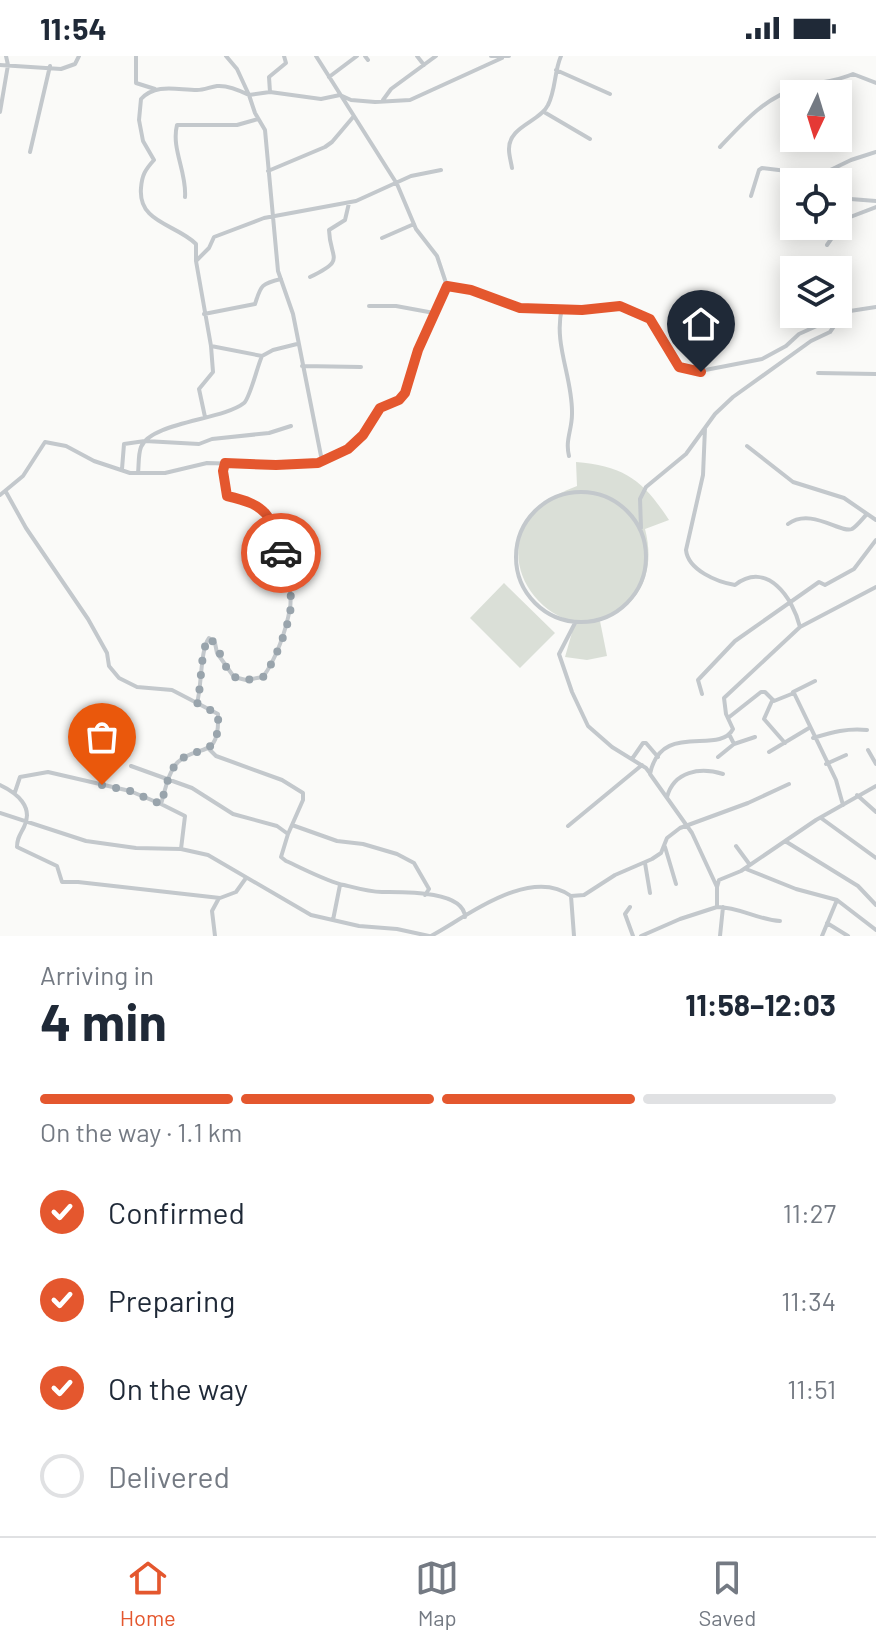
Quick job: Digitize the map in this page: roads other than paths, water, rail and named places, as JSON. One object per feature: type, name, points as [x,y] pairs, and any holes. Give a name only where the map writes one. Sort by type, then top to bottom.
[{"type":"street","points":[[0,112],[8,65],[6,56]]},
{"type":"street","points":[[0,65],[61,69],[75,64],[79,56]]},
{"type":"street","points":[[136,56],[136,83],[157,89],[199,90],[217,86],[249,95],[269,92],[321,99],[340,95],[362,101],[410,100],[509,56]]},
{"type":"street","points":[[226,56],[237,69],[266,133],[275,251],[293,314],[322,461]]},
{"type":"street","points":[[269,92],[272,88],[269,77],[286,63],[284,56]]},
{"type":"street","points":[[0,495],[23,476],[45,442],[66,446],[94,461],[138,473],[165,473],[207,463],[291,465],[322,461],[348,449],[363,435],[380,408],[399,400],[405,393],[418,350],[447,286],[437,256],[424,242],[396,183],[316,56]]},
{"type":"street","points":[[329,77],[357,56]]},
{"type":"street","points":[[417,56],[424,65]]},
{"type":"street","points":[[383,100],[391,89],[436,56]]},
{"type":"street","points":[[491,56],[502,58]]},
{"type":"street","points":[[502,154],[520,128],[544,112],[553,92],[561,56]]},
{"type":"street","points":[[30,152],[50,66]]},
{"type":"street","points":[[556,70],[610,94]]},
{"type":"street","points":[[839,80],[853,74],[876,83]]},
{"type":"street","points":[[157,89],[141,99],[141,130],[154,160],[143,173],[140,201],[146,211],[196,244],[213,372],[199,389],[205,417]]},
{"type":"street","points":[[720,147],[753,112],[780,96]]},
{"type":"street","points":[[544,112],[590,139]]},
{"type":"street","points":[[268,171],[325,147],[354,116]]},
{"type":"street","points":[[185,197],[185,178],[176,142],[177,125],[237,125],[258,119]]},
{"type":"street","points":[[508,148],[512,168]]},
{"type":"street","points":[[834,168],[876,152]]},
{"type":"street","points":[[196,261],[209,248],[214,237],[274,216],[349,203],[411,176],[441,170]]},
{"type":"street","points":[[751,196],[759,170],[780,171]]},
{"type":"street","points":[[852,199],[876,201]]},
{"type":"street","points":[[310,277],[327,269],[333,262],[335,256],[329,230],[345,220],[349,203]]},
{"type":"street","points":[[827,245],[845,219],[876,207]]},
{"type":"street","points":[[382,238],[414,224]]},
{"type":"street","points":[[204,314],[255,304],[260,288],[267,282],[281,279]]},
{"type":"street","points":[[447,286],[471,290],[520,308],[582,310],[620,306],[650,319],[677,365],[695,372],[762,359],[786,346],[793,337],[814,328]]},
{"type":"street","points":[[369,306],[396,306],[434,313]]},
{"type":"street","points":[[852,312],[876,307]]},
{"type":"street","points":[[562,308],[560,340],[572,412],[566,445],[569,456]]},
{"type":"street","points":[[641,530],[626,508],[603,494],[574,492],[548,499],[530,515],[521,533],[516,551],[517,572],[539,607],[550,615],[575,623],[603,618],[631,599],[646,562],[641,530],[642,491],[679,461],[715,414],[733,397],[833,328]]},
{"type":"street","points":[[138,473],[140,449],[145,441],[158,432],[243,404],[250,395],[251,382],[262,356],[298,344]]},
{"type":"street","points":[[211,346],[262,356]]},
{"type":"street","points":[[302,366],[361,367]]},
{"type":"street","points":[[818,373],[876,374]]},
{"type":"street","points":[[122,469],[124,444],[145,441],[199,444],[212,439],[269,433],[291,426]]},
{"type":"street","points":[[705,428],[703,475],[690,523],[687,559],[694,566],[727,583],[735,585],[745,577],[759,576],[769,581],[790,601],[800,627]]},
{"type":"street","points":[[747,446],[793,482],[844,498],[876,520]]},
{"type":"street","points":[[197,703],[202,686],[204,645],[209,638],[234,677],[246,680],[263,677],[271,667],[291,607],[287,573],[270,518],[255,502],[227,496],[223,471],[225,463]]},
{"type":"street","points":[[6,492],[26,528],[88,619],[107,653],[109,666],[119,678],[137,687],[172,690],[218,714],[216,735],[209,749],[177,763],[168,779],[161,804]]},
{"type":"street","points":[[788,524],[799,517],[829,521],[847,530],[867,514]]},
{"type":"street","points":[[702,694],[698,680],[735,641],[819,582],[825,585],[854,569],[876,540]]},
{"type":"street","points":[[650,774],[663,751],[684,741],[722,740],[730,736],[733,729],[724,698],[800,627],[876,587]]},
{"type":"street","points":[[575,623],[559,654],[580,712],[599,738],[642,765],[687,825],[717,887],[720,936]]},
{"type":"street","points":[[785,743],[764,719],[772,701],[815,681]]},
{"type":"street","points":[[728,718],[761,692],[765,692],[772,701]]},
{"type":"street","points":[[793,692],[836,780],[843,805]]},
{"type":"street","points":[[769,752],[809,728]]},
{"type":"street","points":[[813,738],[842,728],[867,730]]},
{"type":"street","points":[[730,736],[734,744]]},
{"type":"street","points":[[718,757],[734,744],[755,737]]},
{"type":"street","points":[[632,759],[643,743],[658,757]]},
{"type":"street","points":[[209,749],[216,756],[282,780],[303,793],[281,857],[340,885],[381,893],[391,891],[444,897],[459,904],[465,911],[465,917]]},
{"type":"street","points":[[868,750],[876,764]]},
{"type":"street","points":[[826,764],[846,755]]},
{"type":"street","points":[[568,826],[642,765]]},
{"type":"street","points":[[131,766],[192,788],[233,814],[277,826],[288,834]]},
{"type":"street","points":[[667,797],[678,780],[691,771],[701,769],[723,774]]},
{"type":"street","points":[[15,792],[20,777],[48,772],[130,791],[185,816],[181,849]]},
{"type":"street","points":[[0,813],[26,824],[111,846],[181,849],[208,855],[311,915],[359,926],[430,936],[521,889],[551,887],[571,896],[584,895],[615,875],[661,853],[667,838],[687,825],[789,784]]},
{"type":"street","points":[[0,785],[15,792],[26,810],[26,824],[17,840],[17,847],[57,866],[62,882],[219,898],[236,892],[246,878]]},
{"type":"street","points":[[717,887],[719,880],[748,867],[857,795],[876,786]]},
{"type":"street","points":[[857,795],[876,812]]},
{"type":"street","points":[[821,818],[876,858]]},
{"type":"street","points":[[292,825],[337,841],[363,844],[414,863],[429,889],[425,895]]},
{"type":"street","points":[[785,841],[858,886],[876,905]]},
{"type":"street","points":[[736,846],[748,867],[796,889],[837,900],[876,930]]},
{"type":"street","points":[[665,847],[676,884]]},
{"type":"street","points":[[645,863],[650,893]]},
{"type":"street","points":[[333,920],[340,885]]},
{"type":"street","points":[[571,896],[574,936]]},
{"type":"street","points":[[215,936],[212,911],[219,898]]},
{"type":"street","points":[[822,936],[837,900]]},
{"type":"street","points":[[630,907],[625,914],[633,936]]},
{"type":"street","points":[[641,936],[680,919],[720,907],[733,907],[780,921]]},
{"type":"street","points":[[827,923],[848,936]]}]
